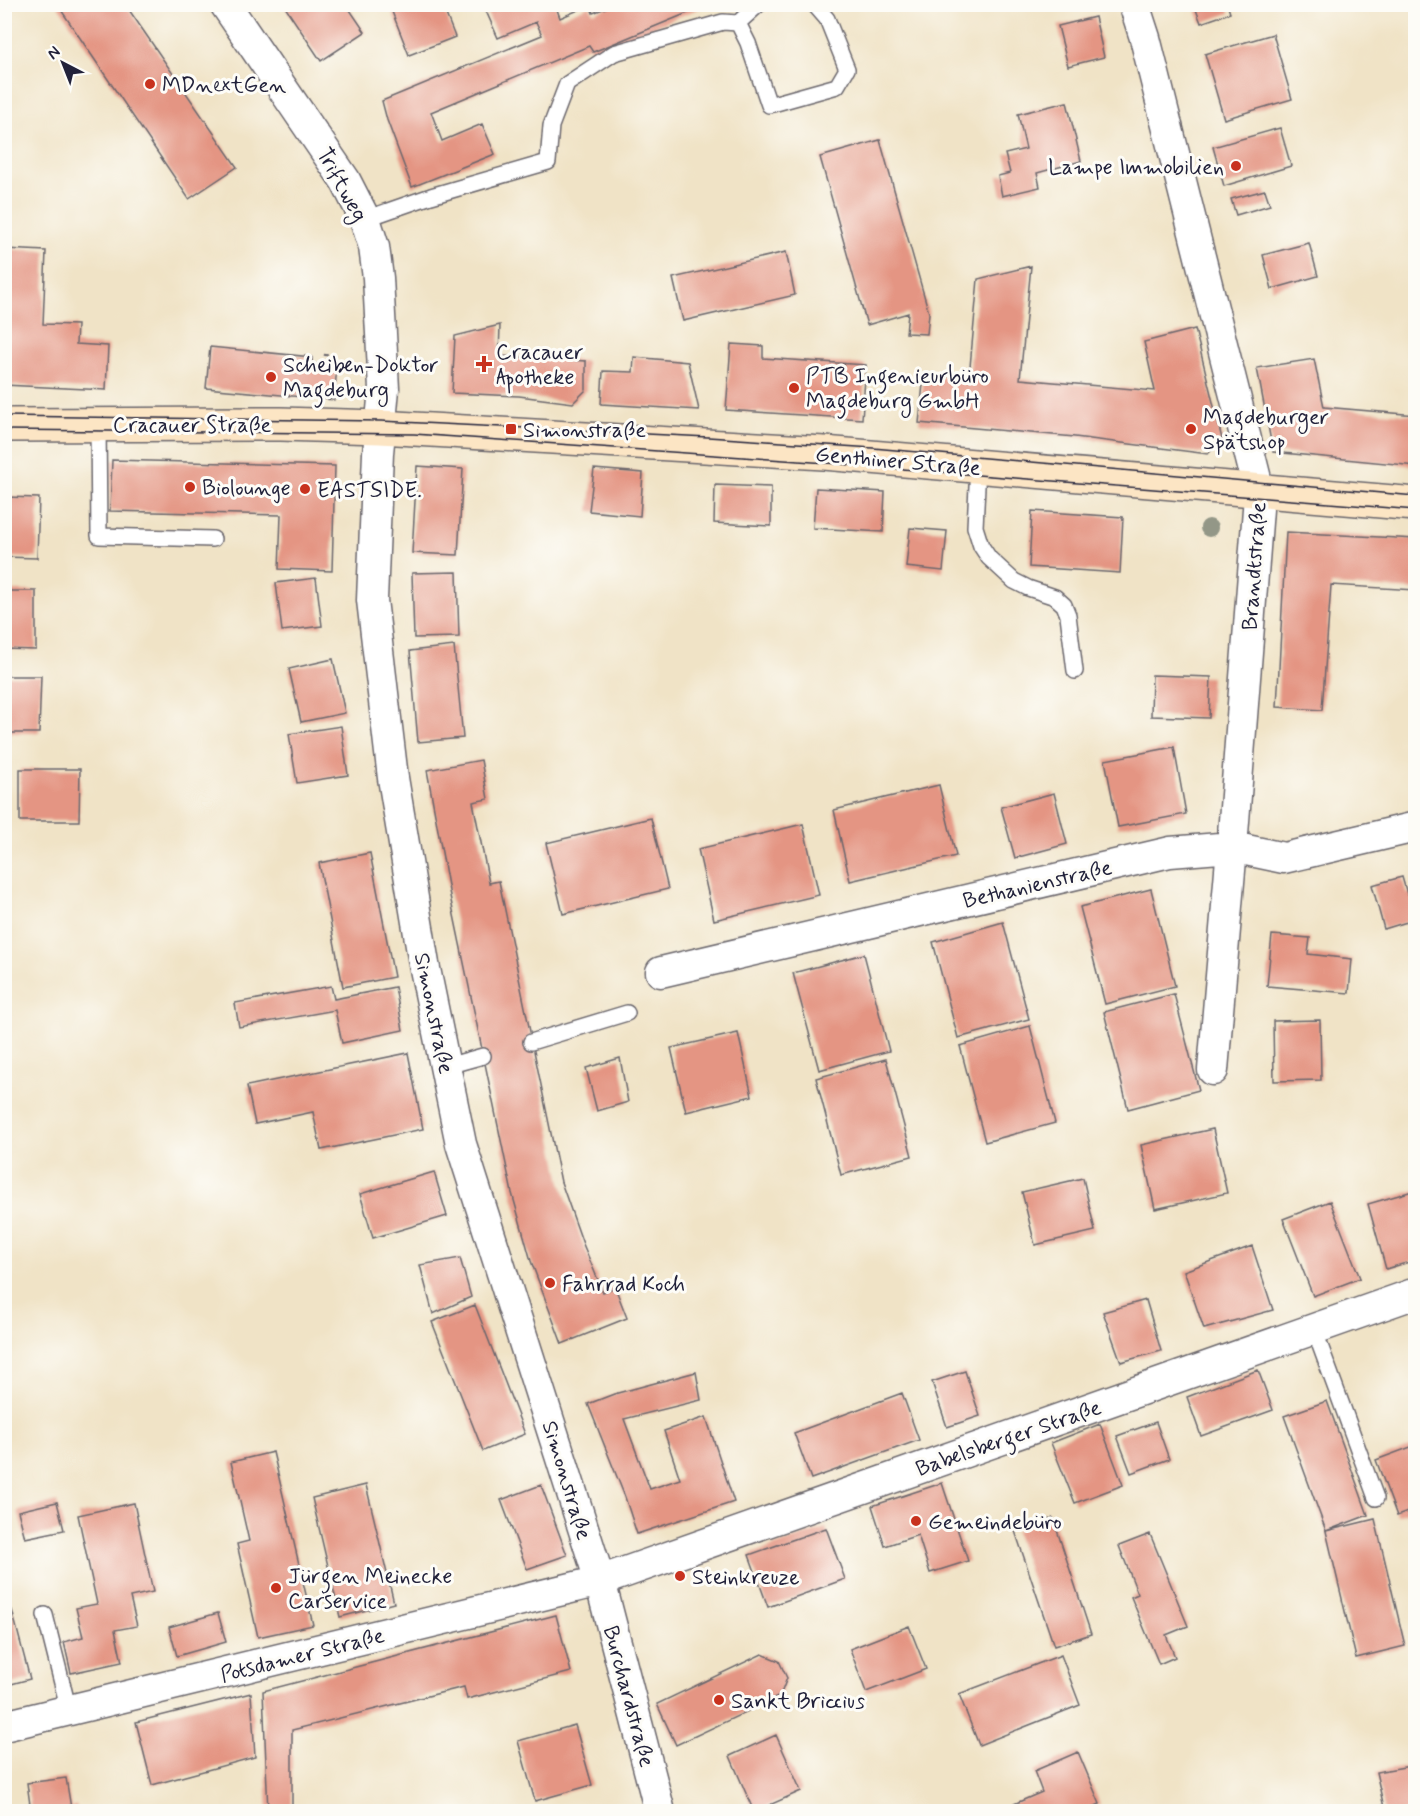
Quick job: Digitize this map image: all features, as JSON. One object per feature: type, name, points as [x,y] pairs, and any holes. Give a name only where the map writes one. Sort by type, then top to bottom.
[{"type":"main road","name":"Cracauer Straße","points":[[4,425],[380,427]]},
{"type":"main road","name":"Genthiner Straße","points":[[380,427],[824,453],[1416,504]]},
{"type":"street","name":"Triftweg","points":[[225,4],[339,169],[365,219],[374,247],[378,278],[384,389],[380,427]]},
{"type":"street","name":"Brandtstraße","points":[[1134,4],[1148,49],[1258,491],[1213,1070]]},
{"type":"street","name":"Simonstraße","points":[[380,427],[372,600],[393,778],[424,964],[462,1144],[600,1581]]},
{"type":"street","name":"Bethanienstraße","points":[[661,972],[1170,852],[1232,847],[1284,858],[1416,827]]},
{"type":"street","name":"Babelsberger Straße","points":[[600,1581],[1416,1293]]},
{"type":"street","name":"Potsdamer Straße","points":[[4,1726],[600,1581]]},
{"type":"street","name":"Burchardstraße","points":[[600,1581],[660,1812]]},
{"type":"lane","points":[[365,219],[431,196],[548,162],[551,126],[567,84],[614,54],[723,22],[738,23],[759,4]]},
{"type":"lane","points":[[738,23],[748,43],[769,105],[837,86],[847,69],[827,19],[814,4]]},
{"type":"lane","points":[[98,424],[99,536],[213,538]]},
{"type":"lane","points":[[978,466],[975,527],[981,546],[989,558],[1014,581],[1055,597],[1064,605],[1068,615],[1075,671]]},
{"type":"lane","points":[[531,1042],[627,1013]]},
{"type":"lane","points":[[447,1066],[483,1056]]},
{"type":"lane","points":[[1314,1329],[1376,1497]]},
{"type":"lane","points":[[45,1615],[69,1711]]},
{"type":"path","points":[[324,365],[326,354]]},
{"type":"building","points":[[57,4],[125,4],[237,167],[189,199]]},
{"type":"building","points":[[283,4],[346,4],[365,32],[321,61]]},
{"type":"building","points":[[389,4],[442,4],[455,37],[409,55]]},
{"type":"building","points":[[500,4],[555,4],[560,18],[590,5],[593,13],[615,4],[707,5],[593,52],[589,46],[431,112],[442,141],[482,124],[495,154],[412,187],[382,101],[542,35],[536,22],[498,38],[486,11]]},
{"type":"building","points":[[1194,4],[1227,4],[1230,13],[1201,23]]},
{"type":"building","points":[[1095,17],[1104,57],[1068,66],[1058,26]]},
{"type":"building","points":[[1273,34],[1292,99],[1224,119],[1205,54]]},
{"type":"building","points":[[1067,102],[1081,161],[1037,173],[1040,187],[1002,196],[998,176],[1010,173],[1005,154],[1026,149],[1018,114]]},
{"type":"building","points":[[1280,128],[1291,166],[1224,186],[1213,147]]},
{"type":"building","points":[[880,140],[929,313],[927,334],[906,333],[908,313],[867,325],[820,157]]},
{"type":"building","points":[[1265,190],[1270,205],[1236,215],[1231,199]]},
{"type":"building","points":[[1309,243],[1318,276],[1272,289],[1263,255]]},
{"type":"building","points":[[4,249],[46,251],[43,324],[77,325],[76,344],[108,346],[106,390],[4,385]]},
{"type":"building","points":[[786,252],[795,295],[683,321],[673,278]]},
{"type":"building","points":[[1031,266],[1020,379],[1155,391],[1144,342],[1195,329],[1222,439],[1208,454],[1075,437],[919,423],[924,374],[969,378],[978,279]]},
{"type":"building","points":[[500,325],[499,356],[586,361],[586,390],[573,403],[519,396],[452,393],[455,336]]},
{"type":"building","points":[[731,344],[763,346],[763,358],[866,365],[862,419],[726,410]]},
{"type":"building","name":"Scheiben-Doktor Magdeburg","points":[[210,347],[312,357],[312,364],[337,366],[334,400],[206,388]]},
{"type":"building","points":[[634,357],[688,362],[699,410],[601,404],[603,371],[633,372]]},
{"type":"building","points":[[1314,359],[1324,407],[1416,415],[1416,466],[1273,452],[1257,368]]},
{"type":"building","points":[[112,460],[335,466],[332,571],[279,569],[281,515],[110,511]]},
{"type":"building","points":[[417,466],[463,469],[458,555],[412,553]]},
{"type":"building","points":[[594,469],[643,473],[640,516],[589,511]]},
{"type":"building","points":[[715,485],[771,487],[771,526],[714,523]]},
{"type":"building","points":[[816,488],[885,492],[883,532],[813,528]]},
{"type":"building","points":[[4,497],[39,498],[37,558],[4,557]]},
{"type":"building","points":[[1032,511],[1123,517],[1120,573],[1029,567]]},
{"type":"building","points":[[910,528],[947,531],[943,571],[906,567]]},
{"type":"building","points":[[1286,532],[1416,539],[1416,590],[1331,585],[1322,710],[1277,707]]},
{"type":"building","points":[[457,572],[459,637],[414,638],[412,573]]},
{"type":"building","points":[[316,578],[322,626],[282,631],[276,583]]},
{"type":"building","points":[[4,591],[36,591],[36,650],[4,649]]},
{"type":"building","points":[[454,646],[463,738],[418,742],[410,651]]},
{"type":"building","points":[[333,659],[345,713],[301,722],[289,669]]},
{"type":"building","points":[[1152,675],[1211,677],[1209,718],[1151,716]]},
{"type":"building","points":[[4,676],[41,676],[39,733],[4,733]]},
{"type":"building","points":[[341,726],[348,775],[297,783],[289,734]]},
{"type":"building","points":[[1174,747],[1186,814],[1118,827],[1105,760]]},
{"type":"building","points":[[481,760],[488,799],[473,802],[489,883],[499,881],[561,1182],[603,1292],[615,1287],[627,1318],[562,1344],[531,1261],[512,1193],[449,891],[427,770]]},
{"type":"building","points":[[20,769],[80,769],[79,821],[20,821]]},
{"type":"building","points":[[939,785],[956,856],[850,881],[834,810]]},
{"type":"building","points":[[1054,793],[1067,844],[1015,858],[1001,807]]},
{"type":"building","points":[[651,818],[668,889],[563,914],[546,843]]},
{"type":"building","points":[[803,824],[819,895],[714,920],[698,849]]},
{"type":"building","points":[[370,853],[394,977],[343,987],[319,863]]},
{"type":"building","points":[[1402,877],[1407,894],[1416,891],[1416,946],[1414,947],[1407,922],[1384,929],[1372,885]]},
{"type":"building","points":[[1151,889],[1175,986],[1105,1004],[1080,907]]},
{"type":"building","points":[[1003,922],[1029,1019],[958,1038],[933,942]]},
{"type":"building","points":[[1272,935],[1310,938],[1308,954],[1352,959],[1349,993],[1267,986]]},
{"type":"building","points":[[864,954],[889,1051],[819,1070],[793,973]]},
{"type":"building","points":[[331,986],[334,999],[395,987],[403,1030],[342,1043],[335,1010],[239,1027],[235,1003]]},
{"type":"building","points":[[1174,994],[1199,1090],[1128,1109],[1104,1012]]},
{"type":"building","points":[[1320,1020],[1321,1080],[1274,1081],[1273,1021]]},
{"type":"building","points":[[1030,1026],[1055,1123],[985,1142],[960,1046]]},
{"type":"building","points":[[738,1033],[752,1096],[686,1112],[671,1048]]},
{"type":"building","points":[[408,1053],[423,1129],[321,1150],[313,1112],[255,1124],[247,1086]]},
{"type":"building","points":[[620,1058],[628,1102],[597,1111],[586,1068]]},
{"type":"building","points":[[886,1059],[912,1156],[841,1175],[816,1078]]},
{"type":"building","points":[[1213,1129],[1227,1193],[1155,1209],[1141,1145]]},
{"type":"building","points":[[434,1172],[447,1216],[373,1238],[360,1194]]},
{"type":"building","points":[[1083,1178],[1095,1231],[1035,1245],[1022,1192]]},
{"type":"building","points":[[1416,1190],[1416,1260],[1386,1269],[1368,1204]]},
{"type":"building","points":[[1330,1201],[1360,1278],[1313,1296],[1283,1219]]},
{"type":"building","points":[[1252,1246],[1273,1310],[1204,1329],[1184,1271]]},
{"type":"building","points":[[460,1258],[471,1297],[433,1314],[420,1265]]},
{"type":"building","points":[[1146,1300],[1161,1351],[1121,1362],[1103,1312]]},
{"type":"building","points":[[475,1305],[525,1434],[483,1451],[432,1322]]},
{"type":"building","points":[[1258,1370],[1273,1410],[1201,1436],[1187,1397]]},
{"type":"building","points":[[965,1371],[980,1416],[947,1427],[932,1382]]},
{"type":"building","points":[[696,1372],[701,1400],[624,1419],[650,1489],[680,1479],[664,1431],[706,1417],[734,1502],[637,1534],[625,1497],[588,1404],[614,1394]]},
{"type":"building","points":[[902,1393],[919,1440],[811,1479],[794,1433]]},
{"type":"building","points":[[1327,1401],[1368,1515],[1326,1531],[1284,1416]]},
{"type":"building","points":[[1156,1422],[1169,1459],[1131,1473],[1117,1436]]},
{"type":"building","points":[[1100,1424],[1123,1485],[1075,1503],[1051,1443]]},
{"type":"building","points":[[1416,1445],[1416,1509],[1397,1516],[1376,1460]]},
{"type":"building","points":[[273,1452],[313,1625],[258,1637],[237,1544],[249,1541],[231,1462]]},
{"type":"building","name":"Gemeindebüro","points":[[942,1483],[968,1561],[930,1573],[918,1535],[885,1546],[872,1506]]},
{"type":"building","points":[[366,1485],[394,1603],[340,1617],[312,1498]]},
{"type":"building","points":[[541,1485],[567,1555],[527,1569],[501,1500]]},
{"type":"building","points":[[57,1502],[64,1530],[25,1538],[18,1511]]},
{"type":"building","points":[[134,1503],[153,1592],[130,1597],[137,1626],[115,1630],[122,1662],[71,1673],[64,1642],[83,1637],[76,1608],[97,1604],[78,1515]]},
{"type":"building","points":[[1053,1518],[1091,1634],[1054,1646],[1015,1531]]},
{"type":"building","points":[[1375,1519],[1405,1646],[1356,1658],[1326,1531]]},
{"type":"building","points":[[826,1528],[845,1579],[768,1607],[749,1555]]},
{"type":"building","points":[[1150,1534],[1188,1626],[1166,1635],[1175,1657],[1159,1664],[1131,1597],[1138,1594],[1119,1546]]},
{"type":"building","points":[[12,1610],[30,1679],[4,1686],[4,1612]]},
{"type":"building","points":[[218,1613],[226,1642],[177,1656],[169,1627]]},
{"type":"building","points":[[556,1615],[571,1672],[467,1699],[464,1687],[292,1730],[292,1812],[268,1812],[263,1691]]},
{"type":"building","points":[[909,1626],[926,1669],[866,1692],[850,1649]]},
{"type":"building","name":"Sankt Briccius","points":[[762,1654],[779,1661],[787,1678],[780,1696],[676,1745],[657,1704]]},
{"type":"building","points":[[1061,1655],[1080,1705],[979,1745],[959,1694]]},
{"type":"building","points":[[251,1693],[255,1757],[152,1785],[136,1722]]},
{"type":"building","points":[[575,1725],[592,1785],[535,1801],[518,1741]]},
{"type":"building","points":[[776,1735],[801,1791],[754,1812],[730,1756]]},
{"type":"building","points":[[1078,1752],[1100,1804],[1082,1812],[1017,1812],[1014,1804],[1042,1792],[1034,1771]]},
{"type":"building","points":[[1416,1765],[1416,1812],[1385,1812],[1376,1772]]},
{"type":"building","points":[[66,1778],[71,1808],[76,1805],[77,1812],[31,1812],[27,1783]]},
{"type":"tram line","points":[[4,416],[381,421],[708,437],[873,448],[1416,496]]},
{"type":"tram line","points":[[4,430],[414,434],[827,463],[1416,510]]},
{"type":"place","name":"MDnextGen","points":[[150,84]]},
{"type":"place","name":"Lampe Immobilien","points":[[1236,166]]},
{"type":"place","name":"Cracauer Apotheke","points":[[484,364]]},
{"type":"place","name":"Scheiben-Doktor Magdeburg","points":[[271,377]]},
{"type":"place","name":"PTB Ingenieurbüro Magdeburg GmbH","points":[[794,388]]},
{"type":"place","name":"Simonstraße","points":[[511,429]]},
{"type":"place","name":"Magdeburger Spätshop","points":[[1191,429]]},
{"type":"place","name":"Biolounge","points":[[190,487]]},
{"type":"place","name":"EASTSIDE.","points":[[305,489]]},
{"type":"place","name":"Fahrrad Koch","points":[[550,1283]]},
{"type":"place","name":"Gemeindebüro","points":[[916,1521]]},
{"type":"place","name":"Steinkreuze","points":[[680,1576]]},
{"type":"place","name":"Jürgen Meinecke Carservice","points":[[276,1588]]},
{"type":"place","name":"Sankt Briccius","points":[[719,1700]]}]
